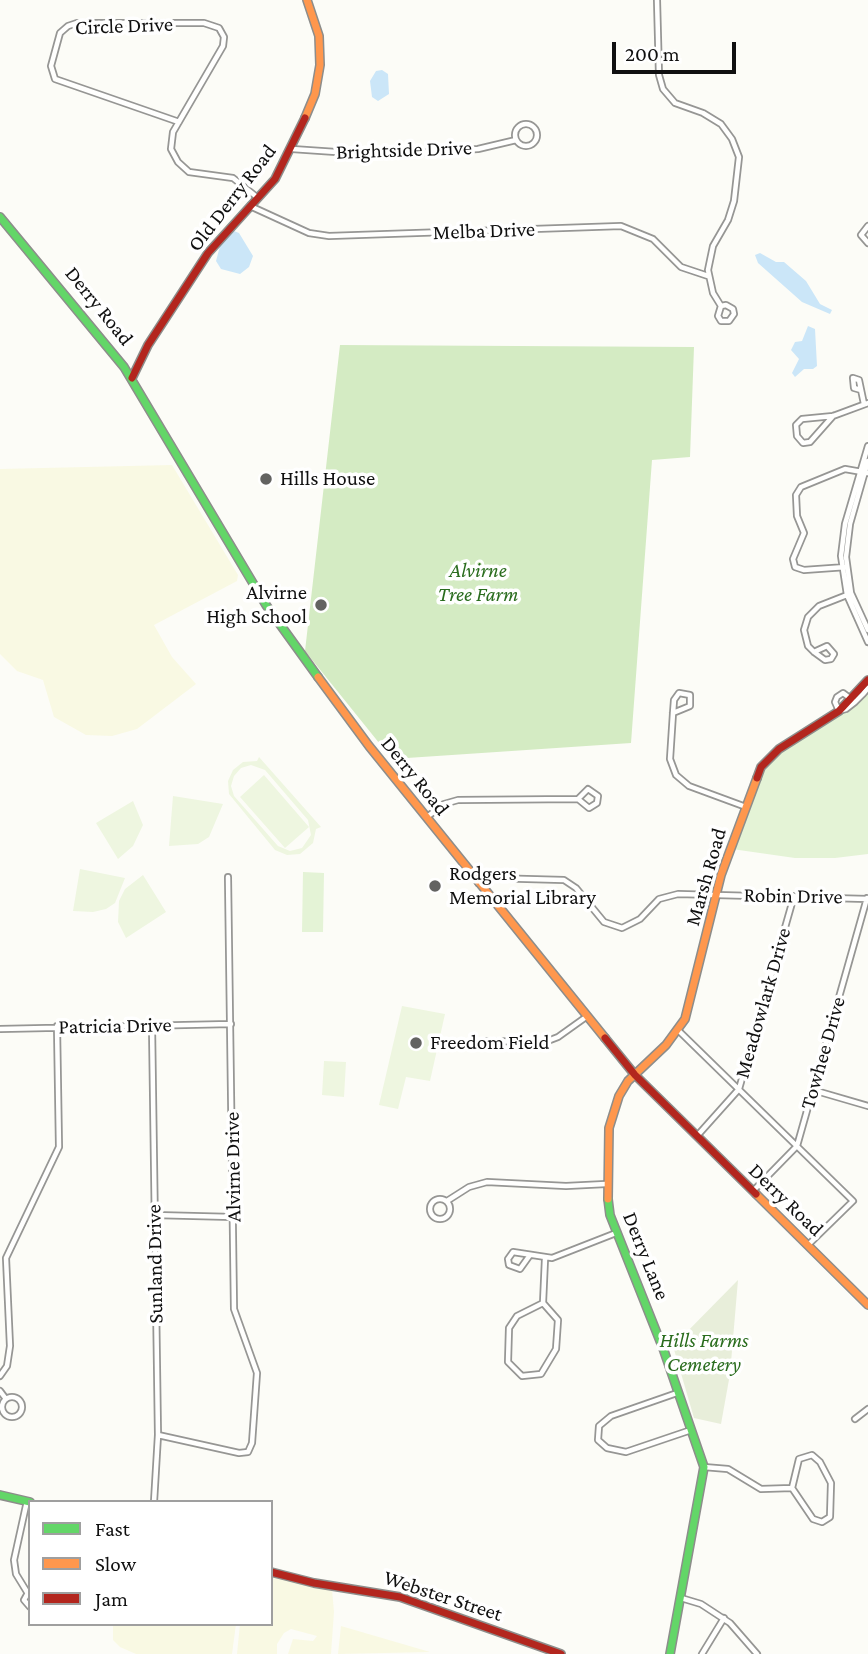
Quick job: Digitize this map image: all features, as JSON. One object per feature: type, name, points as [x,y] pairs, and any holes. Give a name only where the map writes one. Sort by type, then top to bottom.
[{"type":"main road","name":"Old Derry Road","points":[[132,377],[217,240],[258,198],[280,171],[292,149],[319,75],[319,36],[307,0]]},
{"type":"main road","name":"Derry Road","points":[[0,217],[77,305],[132,377],[237,560],[291,644],[478,883],[635,1075],[868,1305]]},
{"type":"main road","points":[[124,366],[138,365]]},
{"type":"main road","name":"Marsh Road","points":[[635,1075],[679,1031],[688,1012],[717,895],[746,807],[768,758],[854,700],[868,680]]},
{"type":"main road","name":"Derry Lane","points":[[635,1075],[624,1087],[611,1118],[606,1184],[616,1233],[652,1319],[704,1467],[670,1654]]},
{"type":"main road","points":[[0,1495],[28,1502]]},
{"type":"main road","name":"Webster Street","points":[[273,1573],[314,1583],[400,1597],[536,1650],[561,1654]]},
{"type":"street","points":[[657,0],[659,75],[663,89],[675,103],[703,113],[721,124],[732,139],[739,157],[734,201],[728,220],[713,246],[708,276],[721,306]]},
{"type":"street","name":"Circle Drive","points":[[178,122],[55,79],[51,66],[60,33],[77,23],[204,23],[219,28],[224,37],[223,46],[178,122],[171,143],[175,158],[181,166],[199,175],[233,178],[258,198]]},
{"type":"street","name":"Brightside Drive","points":[[522,124],[529,124],[536,131],[531,144],[521,145],[516,139],[515,132],[522,124]]},
{"type":"street","name":"Brightside Drive","points":[[292,149],[380,155],[478,149],[516,139]]},
{"type":"street","name":"Melba Drive","points":[[250,206],[309,233],[329,236],[621,226],[653,239],[681,267],[708,276]]},
{"type":"street","points":[[868,226],[861,235],[868,243]]},
{"type":"street","points":[[833,416],[808,443],[797,436],[796,425],[802,419],[833,416],[866,403],[861,390]]},
{"type":"street","points":[[864,472],[868,446]]},
{"type":"street","points":[[868,461],[848,534],[844,567],[849,594],[868,642]]},
{"type":"street","points":[[844,567],[804,570],[793,565],[804,533],[796,513],[796,495],[801,487],[845,469],[864,472]]},
{"type":"street","points":[[849,594],[868,630]]},
{"type":"street","points":[[814,652],[805,637],[808,617],[819,606],[849,594]]},
{"type":"street","name":"Marsh Road","points":[[854,700],[868,688]]},
{"type":"street","points":[[673,713],[690,706],[692,701],[687,693],[676,695],[673,713],[670,759],[676,775],[689,786],[746,807]]},
{"type":"street","points":[[426,817],[444,804],[458,800],[578,799],[589,808],[595,806],[598,798],[594,791],[588,789],[578,799]]},
{"type":"street","name":"Alvirne Drive","points":[[158,1435],[239,1453],[248,1452],[252,1443],[257,1373],[234,1309],[228,877]]},
{"type":"street","name":"Robin Drive","points":[[478,883],[495,878],[564,880],[576,888],[604,922],[622,928],[635,924],[654,903],[665,897],[717,895],[868,899]]},
{"type":"street","name":"Meadowlark Drive","points":[[696,1136],[739,1090],[794,896]]},
{"type":"street","name":"Towhee Drive","points":[[752,1191],[797,1146],[868,899]]},
{"type":"street","points":[[482,1041],[545,1042],[586,1017]]},
{"type":"street","name":"Patricia Drive","points":[[0,1029],[231,1024]]},
{"type":"street","points":[[0,1376],[7,1366],[10,1346],[6,1258],[59,1147],[57,1026]]},
{"type":"street","name":"Sunland Drive","points":[[152,1026],[159,1473],[154,1500]]},
{"type":"street","points":[[679,1031],[853,1201],[808,1245]]},
{"type":"street","points":[[813,1090],[868,1106]]},
{"type":"street","points":[[447,1201],[469,1187],[487,1182],[566,1186],[606,1184]]},
{"type":"street","points":[[441,1199],[447,1201],[448,1214],[443,1218],[434,1217],[430,1208],[432,1202],[441,1199]]},
{"type":"street","points":[[154,1215],[233,1217]]},
{"type":"street","points":[[530,1255],[520,1269],[511,1267],[508,1262],[513,1252],[530,1255],[545,1259],[616,1233]]},
{"type":"street","points":[[543,1303],[517,1316],[509,1328],[508,1363],[522,1376],[536,1376],[545,1371],[558,1345],[558,1320],[543,1303],[545,1259]]},
{"type":"street","points":[[0,1391],[6,1399]]},
{"type":"street","points":[[677,1393],[611,1416],[599,1426],[598,1440],[607,1448],[626,1452],[691,1430]]},
{"type":"street","points":[[6,1399],[18,1399],[21,1405],[18,1414],[13,1416],[4,1413],[2,1404],[6,1399]]},
{"type":"street","points":[[855,1419],[868,1409]]},
{"type":"street","points":[[807,1455],[817,1458],[831,1483],[830,1517],[822,1522],[813,1519],[792,1488],[799,1459],[807,1455]]},
{"type":"street","points":[[704,1467],[728,1469],[761,1489],[792,1488]]},
{"type":"street","points":[[28,1502],[14,1560],[16,1574],[28,1591]]},
{"type":"street","points":[[681,1598],[701,1604],[723,1618],[757,1654]]},
{"type":"street","points":[[702,1654],[723,1618]]},
{"type":"green space","name":"Alvirne Tree Farm","points":[[340,345],[694,347],[690,457],[652,460],[631,743],[392,759],[305,651]]},
{"type":"green space","points":[[172,465],[238,575],[237,581],[154,625],[172,657],[196,684],[137,729],[112,736],[86,735],[54,717],[43,680],[17,671],[0,654],[0,469]]},
{"type":"green space","points":[[868,692],[868,854],[835,858],[795,858],[732,849],[769,760],[833,720]]},
{"type":"green space","points":[[259,757],[321,827],[316,829],[313,843],[300,854],[287,855],[275,850],[229,794],[228,781],[233,770],[243,762],[257,761]],"holes":[[[251,765],[265,770],[308,820],[311,835],[302,848],[290,851],[278,846],[234,796],[231,786],[234,776],[241,768]]]},
{"type":"green space","points":[[264,775],[309,827],[285,848],[240,797]]},
{"type":"green space","points":[[173,796],[223,804],[209,837],[198,844],[169,846]]},
{"type":"green space","points":[[133,801],[143,825],[133,846],[118,859],[96,823]]},
{"type":"green space","points":[[80,869],[125,878],[115,903],[106,909],[93,912],[73,911]]},
{"type":"green space","points":[[303,872],[324,873],[323,932],[302,932]]},
{"type":"green space","points":[[143,875],[166,912],[126,938],[118,922],[119,901],[125,889]]},
{"type":"green space","name":"Freedom Field","points":[[402,1006],[445,1014],[430,1081],[406,1077],[398,1109],[379,1105]]},
{"type":"green space","points":[[324,1061],[346,1062],[344,1097],[322,1095]]},
{"type":"green space","name":"Hills Farms Cemetery","points":[[738,1280],[730,1374],[721,1424],[694,1418],[673,1346]]},
{"type":"green space","points":[[273,1575],[332,1589],[334,1612],[331,1654],[288,1654],[293,1639],[313,1641],[317,1636],[291,1629],[284,1633],[277,1644],[277,1654],[237,1654],[240,1626],[273,1626]]},
{"type":"green space","points":[[113,1626],[236,1626],[232,1654],[136,1654],[120,1647],[113,1640]]},
{"type":"green space","points":[[341,1626],[430,1652],[338,1654]]},
{"type":"water","points":[[382,70],[388,74],[389,94],[378,101],[372,97],[370,81],[376,71]]},
{"type":"water","points":[[234,231],[239,233],[253,256],[249,267],[240,274],[221,269],[216,261],[220,246]]},
{"type":"water","points":[[760,253],[776,262],[784,262],[806,281],[820,304],[832,310],[830,314],[802,302],[758,263],[755,255]]},
{"type":"water","points":[[808,326],[815,329],[817,366],[804,369],[795,377],[792,373],[799,359],[791,350],[795,342],[802,341]]},
{"type":"traffic: fast","points":[[0,217],[124,367],[266,605],[318,677]]},
{"type":"traffic: fast","points":[[608,1199],[610,1215],[664,1351],[704,1467],[670,1654]]},
{"type":"traffic: fast","points":[[0,1495],[28,1502]]},
{"type":"traffic: slow","points":[[305,118],[315,94],[320,65],[319,36],[307,0]]},
{"type":"traffic: slow","points":[[318,677],[369,746],[605,1038]]},
{"type":"traffic: slow","points":[[608,1199],[609,1128],[619,1096],[628,1081],[666,1045],[685,1019],[721,875],[757,778]]},
{"type":"traffic: slow","points":[[756,1194],[868,1305]]},
{"type":"traffic: jam","points":[[132,378],[148,345],[208,253],[275,179],[305,118]]},
{"type":"traffic: jam","points":[[757,778],[761,767],[779,749],[839,711],[868,680]]},
{"type":"traffic: jam","points":[[605,1038],[635,1075],[756,1194]]},
{"type":"traffic: jam","points":[[273,1573],[314,1583],[400,1597],[561,1654]]},
{"type":"place","name":"Hills House","points":[[266,479]]},
{"type":"place","name":"Alvirne High School","points":[[321,605]]},
{"type":"place","name":"Rodgers Memorial Library","points":[[435,886]]},
{"type":"place","name":"Freedom Field","points":[[416,1043]]}]
